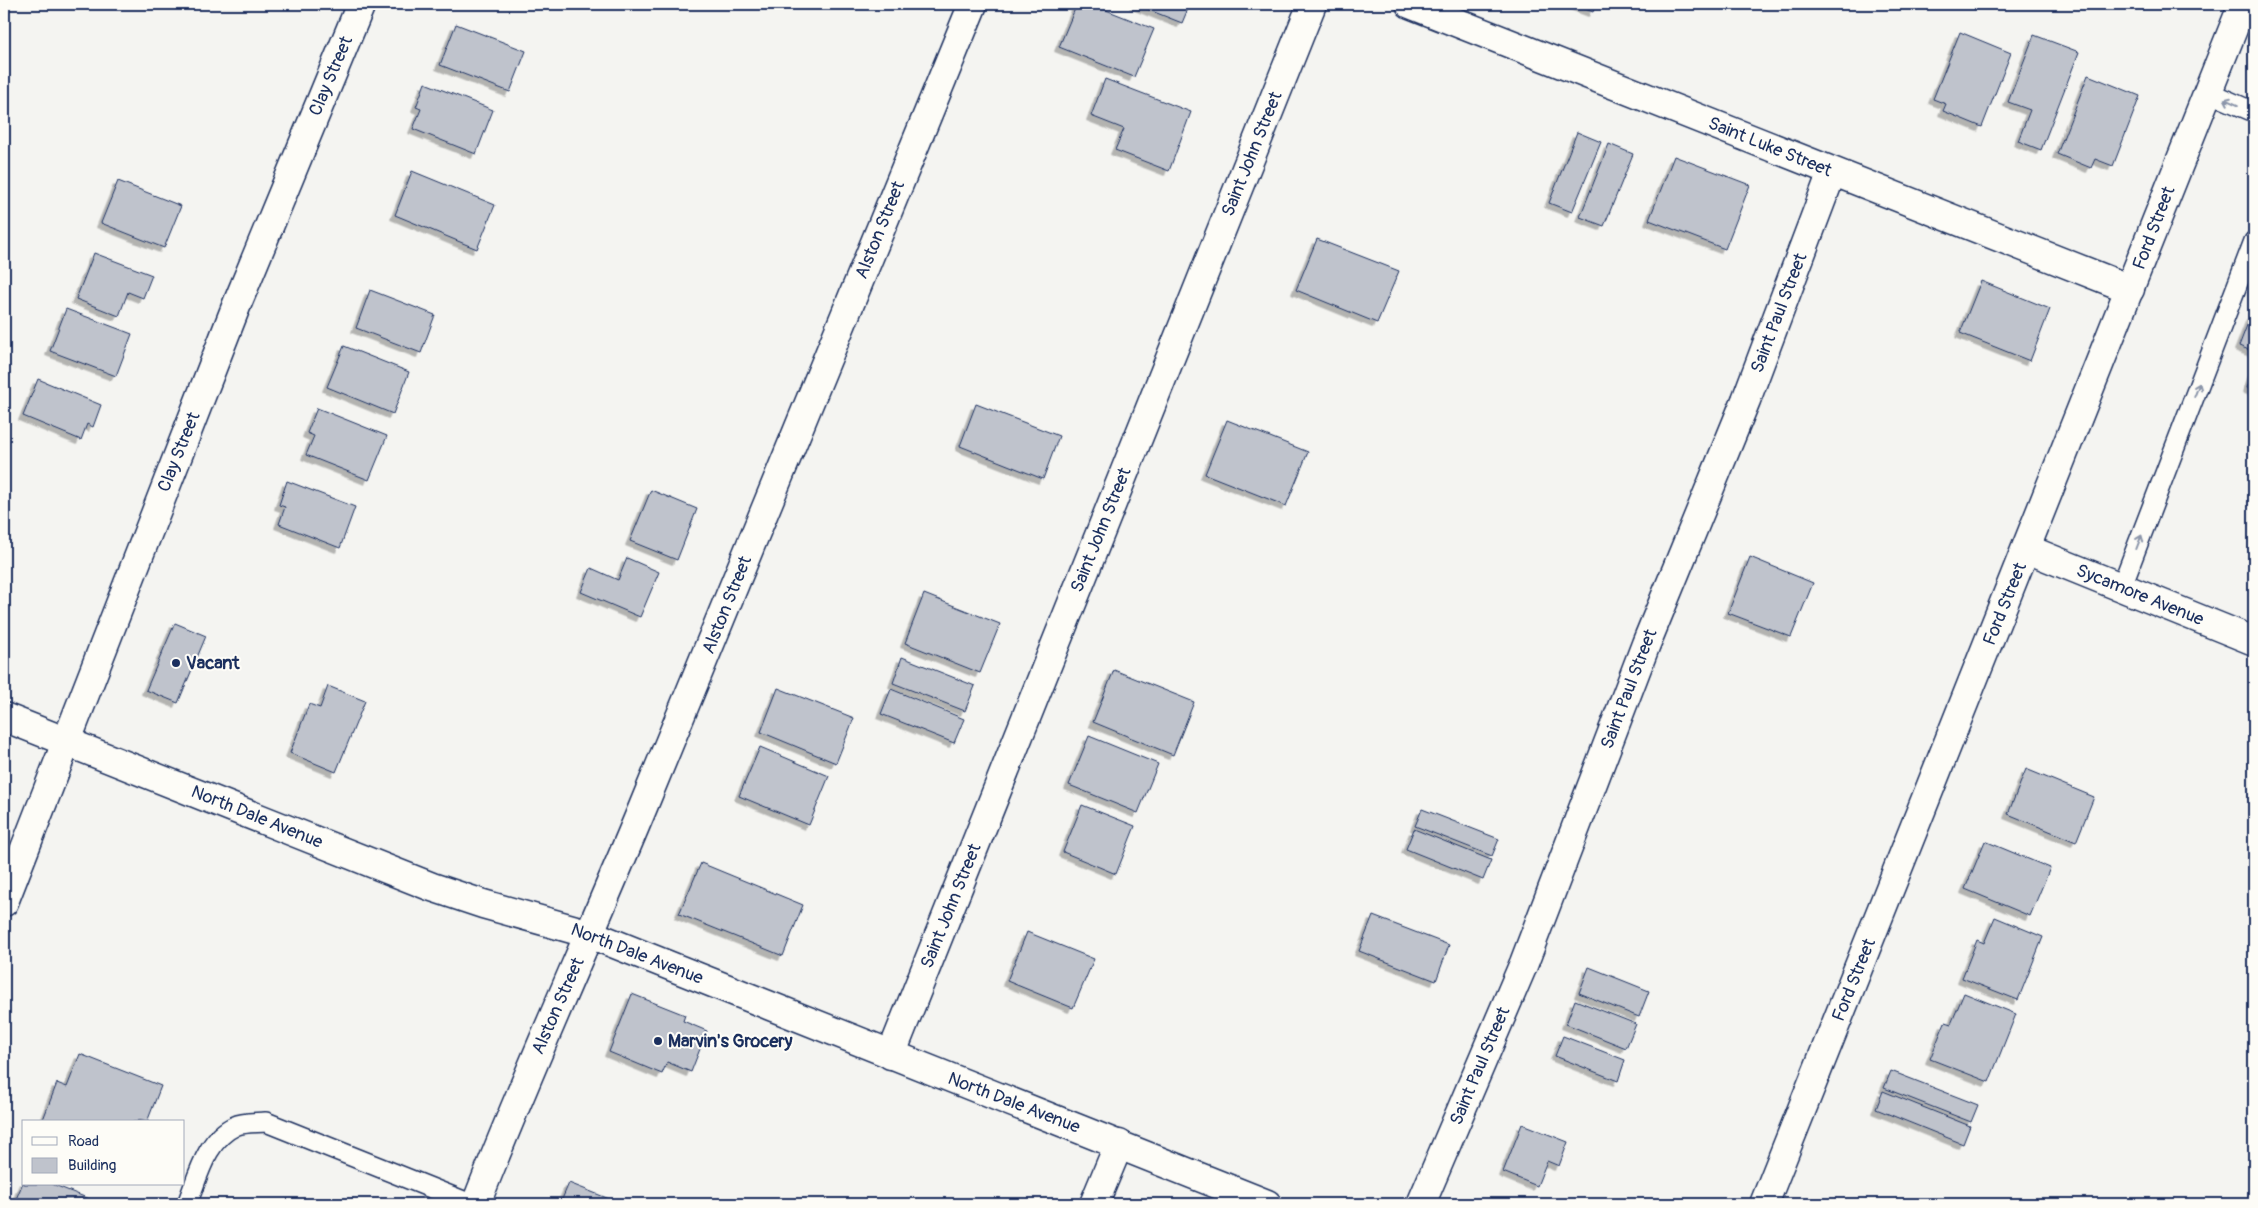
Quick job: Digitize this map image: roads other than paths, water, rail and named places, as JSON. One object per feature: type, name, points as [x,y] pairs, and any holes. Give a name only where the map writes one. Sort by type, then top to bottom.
[{"type":"street","name":"Clay Street","points":[[4,901],[237,304],[361,4]]},
{"type":"street","name":"Alston Street","points":[[476,1204],[532,1063],[590,934],[973,4]]},
{"type":"street","name":"Saint John Street","points":[[891,1056],[1312,4]]},
{"type":"street","name":"Saint Luke Street","points":[[1410,4],[2130,289]]},
{"type":"street","name":"Ford Street","points":[[1764,1204],[2243,4]]},
{"type":"street","name":"Saint Paul Street","points":[[1421,1204],[1524,964],[1646,644],[1746,400],[1832,172]]},
{"type":"street","name":"Sycamore Avenue","points":[[2026,549],[2254,641]]},
{"type":"street","name":"North Dale Avenue","points":[[4,717],[432,887],[590,934],[891,1056],[1119,1144],[1266,1204]]},
{"type":"street","points":[[1094,1204],[1119,1144]]},
{"type":"lane","points":[[2208,92],[2254,112]]},
{"type":"lane","points":[[2121,588],[2254,241]]},
{"type":"lane","points":[[188,1204],[210,1148],[222,1134],[236,1125],[266,1122],[471,1204]]},
{"type":"place","name":"Vacant","points":[[176,663]]},
{"type":"place","name":"Marvin's Grocery","points":[[658,1041]]}]
